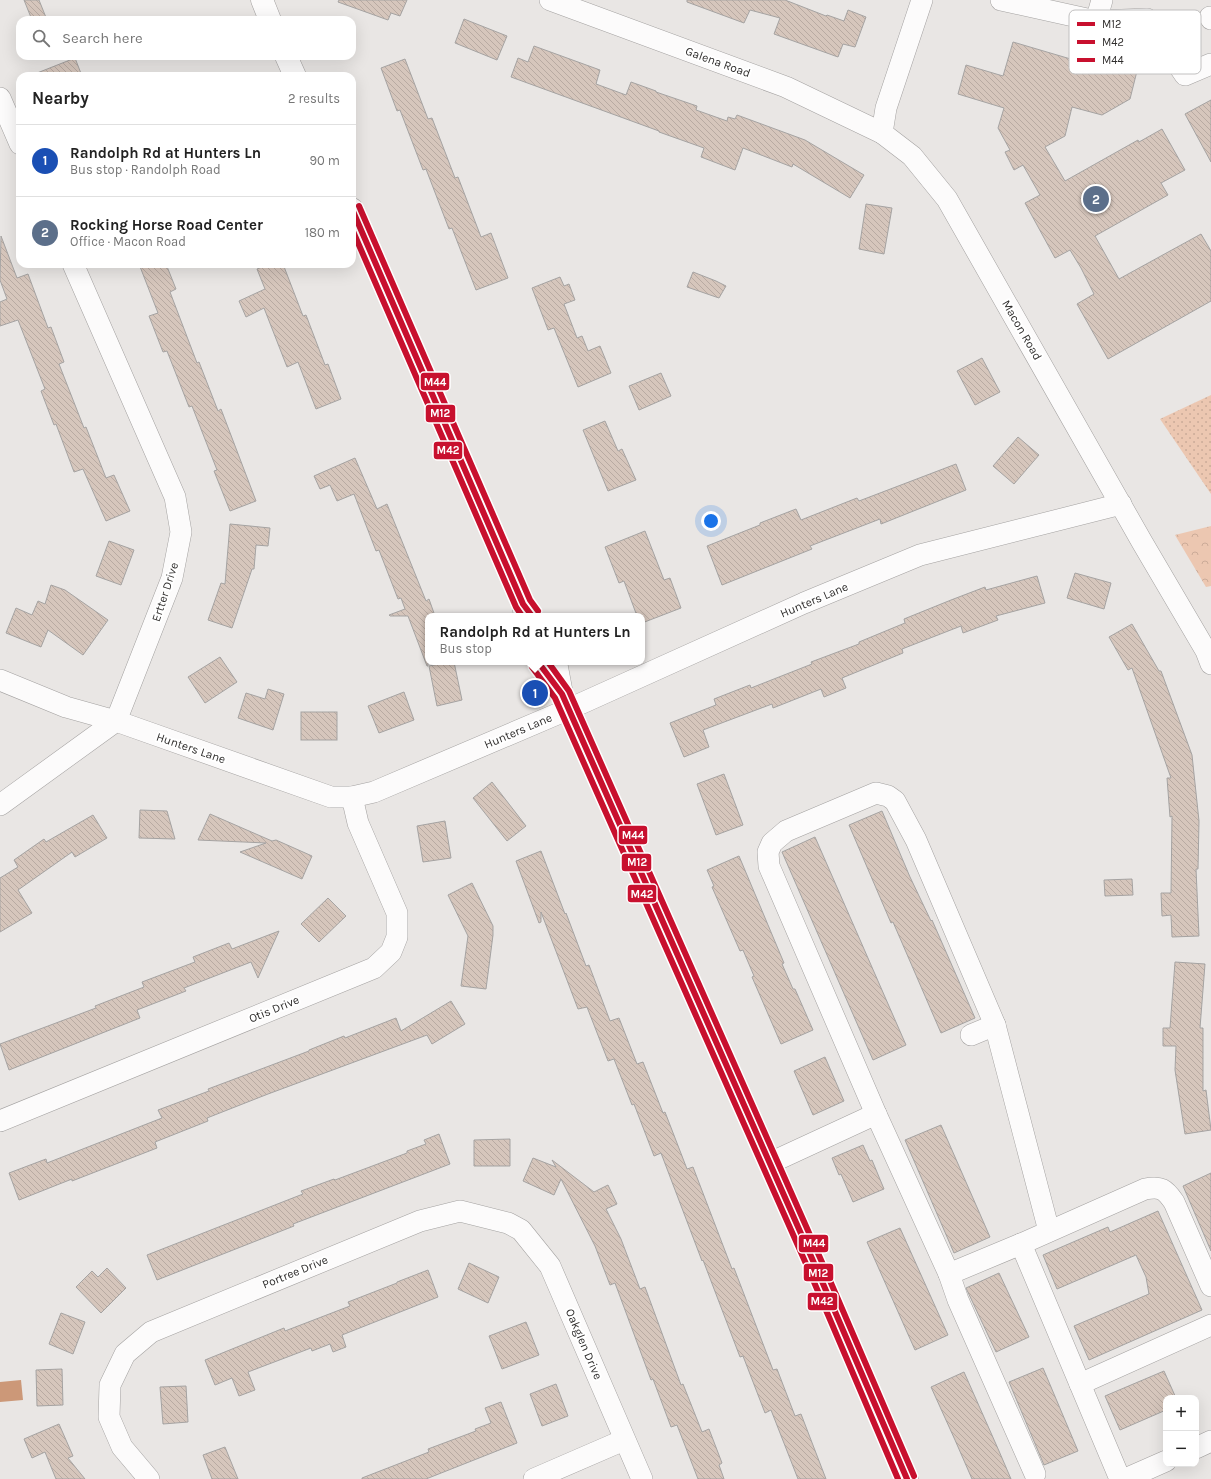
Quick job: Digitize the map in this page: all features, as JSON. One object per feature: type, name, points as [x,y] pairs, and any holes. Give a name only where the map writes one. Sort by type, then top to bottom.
[{"type":"main road","points":[[262,0],[268,16]]},
{"type":"main road","points":[[288,60],[292,72]]},
{"type":"main road","points":[[356,217],[526,612]]},
{"type":"main road","points":[[540,665],[566,702]]},
{"type":"main road","points":[[557,665],[566,702],[818,1272],[907,1479]]},
{"type":"street","name":"Galena Road","points":[[550,0],[786,87],[882,132]]},
{"type":"street","points":[[882,132],[886,108],[922,0]]},
{"type":"street","points":[[1001,0],[1069,15]]},
{"type":"street","points":[[1099,10],[1102,0]]},
{"type":"street","points":[[1201,68],[1211,64]]},
{"type":"street","points":[[0,98],[16,135]]},
{"type":"street","name":"Macon Road","points":[[882,132],[912,156],[947,199],[1206,651],[1211,664]]},
{"type":"street","name":"Ertter Drive","points":[[75,268],[175,497],[181,532],[172,578],[116,721]]},
{"type":"street","name":"Hunters Lane","points":[[0,680],[66,707],[116,721],[332,797],[352,797],[374,792],[566,702],[920,555],[1121,504]]},
{"type":"street","points":[[0,805],[116,721]]},
{"type":"street","points":[[1035,1474],[958,1300],[949,1274],[876,1114],[769,866],[768,852],[772,843],[786,831],[876,793],[888,796],[895,801],[916,840],[995,1025],[1049,1231]]},
{"type":"street","name":"Otis Drive","points":[[0,1121],[374,968],[391,952],[397,938],[397,913],[358,822],[352,797]]},
{"type":"street","points":[[971,1036],[995,1025]]},
{"type":"street","points":[[770,1163],[876,1114]]},
{"type":"street","points":[[949,1274],[1021,1244],[1145,1188],[1156,1187],[1167,1192],[1174,1202],[1211,1286]]},
{"type":"street","name":"Portree Drive","points":[[149,1479],[122,1447],[109,1418],[110,1385],[125,1354],[151,1332],[420,1221],[460,1211],[508,1223]]},
{"type":"street","name":"Oakglen Drive","points":[[508,1223],[521,1230],[550,1266],[642,1479]]},
{"type":"street","points":[[1021,1244],[1120,1479]]},
{"type":"street","points":[[1080,1384],[1211,1325]]},
{"type":"street","points":[[534,1479],[624,1440]]},
{"type":"street","points":[[1199,1447],[1211,1441]]},
{"type":"street","points":[[1124,1479],[1163,1462]]},
{"type":"green space","points":[[1211,395],[1211,494],[1160,419]]},
{"type":"green space","points":[[1211,526],[1211,586],[1206,587],[1175,535]]},
{"type":"shaded area","points":[[21,1380],[23,1400],[0,1402],[0,1382]]},
{"type":"building","points":[[24,0],[39,0],[45,16],[30,16]]},
{"type":"building","points":[[339,0],[407,0],[400,16],[391,13],[388,20],[338,2]]},
{"type":"building","points":[[687,0],[785,0],[826,16],[827,15],[844,21],[848,10],[866,17],[855,47],[843,44],[838,57],[774,34],[780,18],[750,10],[744,23],[687,2]]},
{"type":"building","points":[[464,19],[507,36],[497,60],[455,43]]},
{"type":"building","points":[[1013,42],[1069,59],[1069,74],[1136,74],[1130,99],[1102,115],[1072,107],[1065,136],[1045,147],[1065,181],[1138,140],[1139,142],[1162,129],[1185,170],[1161,183],[1168,195],[1095,236],[1119,279],[1201,234],[1211,251],[1211,301],[1108,359],[1077,304],[1094,294],[1081,268],[1070,250],[1055,258],[1025,203],[1040,195],[1023,165],[1014,170],[1005,152],[1010,150],[998,128],[1004,108],[958,94],[966,65],[1003,76]]},
{"type":"building","points":[[534,46],[600,70],[596,84],[626,95],[631,82],[697,106],[696,110],[727,121],[728,117],[735,119],[737,115],[805,140],[864,175],[850,198],[793,164],[792,167],[743,148],[735,170],[701,157],[704,148],[511,77],[518,58],[528,62]]},
{"type":"building","points":[[405,59],[428,119],[432,118],[455,178],[458,177],[481,237],[491,233],[508,278],[476,290],[452,228],[449,229],[426,169],[423,170],[400,110],[397,111],[381,68]]},
{"type":"building","points":[[70,60],[76,60],[80,72],[40,72]]},
{"type":"building","points":[[1211,100],[1211,162],[1185,114]]},
{"type":"building","points":[[866,204],[892,208],[884,254],[859,249]]},
{"type":"building","points":[[1,236],[17,278],[28,274],[48,328],[51,327],[64,362],[59,364],[84,428],[86,427],[106,478],[114,475],[130,511],[106,521],[83,469],[74,472],[56,424],[54,425],[41,391],[45,389],[18,320],[0,326],[0,302],[7,299],[0,280]]},
{"type":"building","points":[[141,268],[168,268],[176,289],[170,292],[197,363],[199,362],[218,411],[221,409],[256,501],[230,511],[214,471],[217,470],[192,406],[189,407],[167,351],[163,352],[149,316],[158,313]]},
{"type":"building","points":[[285,268],[303,316],[306,315],[325,365],[328,364],[341,399],[316,409],[298,362],[287,367],[264,308],[246,317],[239,301],[265,289],[257,269]]},
{"type":"building","points":[[693,272],[726,286],[719,298],[687,287]]},
{"type":"building","points":[[560,277],[564,286],[569,284],[575,300],[564,304],[577,338],[582,336],[588,351],[600,346],[611,373],[578,387],[554,328],[548,330],[532,288]]},
{"type":"building","points":[[982,358],[1000,392],[975,405],[957,371]]},
{"type":"building","points":[[661,373],[671,396],[639,410],[629,386]]},
{"type":"building","points":[[605,421],[618,451],[622,449],[636,480],[608,491],[583,430]]},
{"type":"building","points":[[1018,437],[1039,455],[1014,484],[993,466]]},
{"type":"building","points":[[355,458],[377,509],[387,504],[426,601],[429,599],[434,613],[425,613],[425,661],[408,616],[389,615],[405,609],[401,598],[398,599],[379,550],[376,551],[354,494],[337,501],[330,485],[320,489],[314,476]]},
{"type":"building","points":[[956,464],[966,490],[881,524],[880,519],[810,546],[812,549],[722,585],[707,546],[796,509],[801,520],[857,498],[859,501]]},
{"type":"building","points":[[230,524],[270,528],[268,546],[256,545],[254,569],[252,569],[232,628],[208,620],[221,583],[225,584]]},
{"type":"building","points":[[645,531],[664,580],[670,578],[681,608],[645,622],[645,613],[636,613],[624,581],[619,583],[605,547]]},
{"type":"building","points":[[109,541],[134,550],[121,585],[96,576]]},
{"type":"building","points":[[1075,573],[1111,583],[1104,609],[1067,598]]},
{"type":"building","points":[[1037,576],[1045,603],[996,616],[998,620],[963,633],[961,626],[902,649],[903,653],[842,678],[846,688],[824,697],[821,689],[773,708],[772,704],[703,730],[709,747],[684,757],[670,723],[716,705],[714,699],[750,685],[751,688],[812,664],[811,662],[859,644],[859,642],[905,623],[904,619],[985,587],[986,590]]},
{"type":"building","points":[[51,585],[65,590],[108,620],[83,655],[48,630],[41,647],[6,633],[16,608],[32,615],[38,601],[45,604]]},
{"type":"building","points":[[1132,624],[1159,671],[1161,671],[1192,755],[1199,821],[1198,869],[1196,869],[1199,936],[1172,937],[1171,915],[1162,916],[1161,893],[1171,893],[1172,816],[1170,817],[1167,778],[1171,778],[1132,668],[1128,670],[1109,637]]},
{"type":"building","points":[[220,657],[237,682],[205,703],[188,677]]},
{"type":"building","points":[[455,665],[462,700],[437,706],[429,666]]},
{"type":"building","points":[[268,689],[284,694],[273,730],[238,718],[246,693],[265,699]]},
{"type":"building","points":[[404,692],[414,720],[379,733],[368,706]]},
{"type":"building","points":[[301,712],[337,712],[337,740],[301,740]]},
{"type":"building","points":[[724,774],[743,825],[716,835],[697,784]]},
{"type":"building","points":[[492,782],[526,826],[507,841],[473,798]]},
{"type":"building","points":[[140,810],[167,811],[175,839],[139,838]]},
{"type":"building","points":[[882,811],[910,877],[931,921],[932,920],[975,1018],[941,1033],[893,922],[891,923],[849,825]]},
{"type":"building","points":[[210,814],[272,841],[276,840],[312,856],[302,879],[240,852],[266,843],[198,840]]},
{"type":"building","points":[[93,815],[107,838],[75,857],[72,852],[18,890],[32,913],[0,932],[0,878],[18,867],[14,860],[44,839],[46,842]]},
{"type":"building","points":[[445,821],[451,858],[423,862],[417,826]]},
{"type":"building","points":[[815,837],[906,1045],[873,1060],[782,852]]},
{"type":"building","points":[[541,851],[586,966],[589,965],[610,1021],[619,1018],[637,1064],[643,1062],[663,1113],[665,1112],[687,1169],[693,1167],[773,1370],[777,1369],[795,1416],[801,1414],[826,1479],[798,1479],[771,1410],[765,1413],[743,1356],[740,1357],[661,1153],[654,1156],[634,1104],[632,1105],[614,1059],[608,1061],[587,1007],[578,1009],[541,912],[541,922],[539,923],[516,861]]},
{"type":"building","points":[[739,856],[784,963],[782,964],[813,1030],[781,1044],[752,977],[754,976],[743,950],[740,951],[712,887],[714,886],[707,870]]},
{"type":"building","points":[[1132,879],[1133,895],[1105,896],[1104,880]]},
{"type":"building","points":[[472,883],[493,926],[486,989],[461,986],[468,936],[448,895]]},
{"type":"building","points":[[328,898],[346,916],[319,942],[301,924]]},
{"type":"building","points":[[279,931],[258,978],[251,962],[184,988],[186,991],[137,1010],[140,1018],[9,1070],[0,1044],[96,1008],[95,1006],[144,987],[142,982],[195,962],[193,957],[229,943],[232,949]]},
{"type":"building","points":[[1175,962],[1205,964],[1200,1028],[1203,1028],[1203,1091],[1206,1090],[1211,1130],[1185,1134],[1175,1070],[1176,1046],[1163,1046],[1163,1028],[1170,1028]]},
{"type":"building","points":[[451,1001],[465,1024],[432,1044],[427,1035],[268,1094],[207,1118],[208,1121],[155,1142],[157,1148],[19,1200],[9,1173],[46,1159],[47,1163],[162,1118],[158,1110],[344,1036],[345,1038],[396,1018],[401,1031]]},
{"type":"building","points":[[825,1057],[844,1101],[813,1115],[794,1071]]},
{"type":"building","points":[[941,1125],[990,1237],[954,1253],[905,1140]]},
{"type":"building","points":[[439,1134],[450,1164],[293,1224],[294,1226],[157,1280],[147,1255],[303,1194],[301,1191],[407,1153],[407,1151],[426,1144],[424,1140]]},
{"type":"building","points":[[510,1139],[510,1166],[474,1166],[474,1140]]},
{"type":"building","points":[[863,1145],[870,1161],[872,1160],[884,1189],[853,1202],[841,1174],[839,1175],[832,1158]]},
{"type":"building","points":[[533,1158],[556,1167],[552,1160],[594,1192],[608,1185],[617,1204],[606,1209],[621,1239],[640,1289],[645,1287],[681,1385],[683,1384],[702,1432],[709,1429],[722,1463],[719,1465],[724,1479],[698,1479],[677,1425],[671,1427],[653,1379],[651,1380],[615,1283],[610,1285],[595,1246],[561,1179],[554,1195],[523,1181]]},
{"type":"building","points":[[1211,1173],[1211,1251],[1183,1186]]},
{"type":"building","points":[[1158,1211],[1202,1310],[1089,1360],[1074,1326],[1149,1294],[1146,1277],[1136,1255],[1057,1289],[1043,1255],[1108,1227],[1110,1232]]},
{"type":"building","points":[[900,1228],[948,1335],[915,1350],[867,1242]]},
{"type":"building","points":[[469,1263],[499,1277],[488,1303],[458,1289]]},
{"type":"building","points":[[107,1268],[126,1288],[101,1313],[76,1287],[92,1271],[98,1277]]},
{"type":"building","points":[[428,1270],[438,1297],[342,1335],[346,1347],[333,1352],[330,1344],[312,1351],[311,1348],[248,1372],[255,1390],[239,1396],[232,1378],[215,1385],[205,1360],[284,1328],[285,1331],[350,1306],[348,1302]]},
{"type":"building","points":[[999,1273],[1029,1337],[996,1352],[966,1288]]},
{"type":"building","points":[[61,1313],[85,1322],[73,1354],[49,1344]]},
{"type":"building","points":[[526,1322],[539,1355],[502,1369],[489,1336]]},
{"type":"building","points":[[1043,1368],[1078,1451],[1044,1465],[1009,1382]]},
{"type":"building","points":[[62,1369],[63,1405],[37,1406],[36,1370]]},
{"type":"building","points":[[1164,1371],[1175,1395],[1163,1395],[1163,1411],[1120,1430],[1105,1396]]},
{"type":"building","points":[[964,1372],[1011,1479],[972,1479],[931,1387]]},
{"type":"building","points":[[556,1384],[568,1416],[542,1426],[530,1394]]},
{"type":"building","points":[[186,1386],[188,1422],[163,1424],[160,1387]]},
{"type":"building","points":[[501,1402],[517,1443],[426,1479],[362,1479],[429,1452],[428,1449],[476,1431],[475,1429],[491,1423],[485,1408]]},
{"type":"building","points":[[59,1424],[73,1456],[68,1458],[85,1479],[56,1479],[45,1452],[32,1458],[24,1439]]},
{"type":"building","points":[[225,1447],[238,1479],[212,1479],[203,1455]]},
{"type":"transit line","name":"M44","points":[[359,206],[530,600],[538,611]]},
{"type":"transit line","name":"M12","points":[[356,218],[523,604],[530,613]]},
{"type":"transit line","name":"M42","points":[[356,238],[516,607],[520,613]]},
{"type":"transit line","name":"M12","points":[[540,665],[562,694],[818,1272],[907,1479]]},
{"type":"transit line","name":"M44","points":[[550,665],[569,691],[825,1269],[914,1476]]},
{"type":"transit line","name":"M42","points":[[532,667],[555,698],[811,1275],[898,1479]]},
{"type":"place","name":"Rocking Horse Road Center","points":[[1096,199]]},
{"type":"place","name":"Randolph Rd at Hunters Ln","points":[[535,693]]}]
